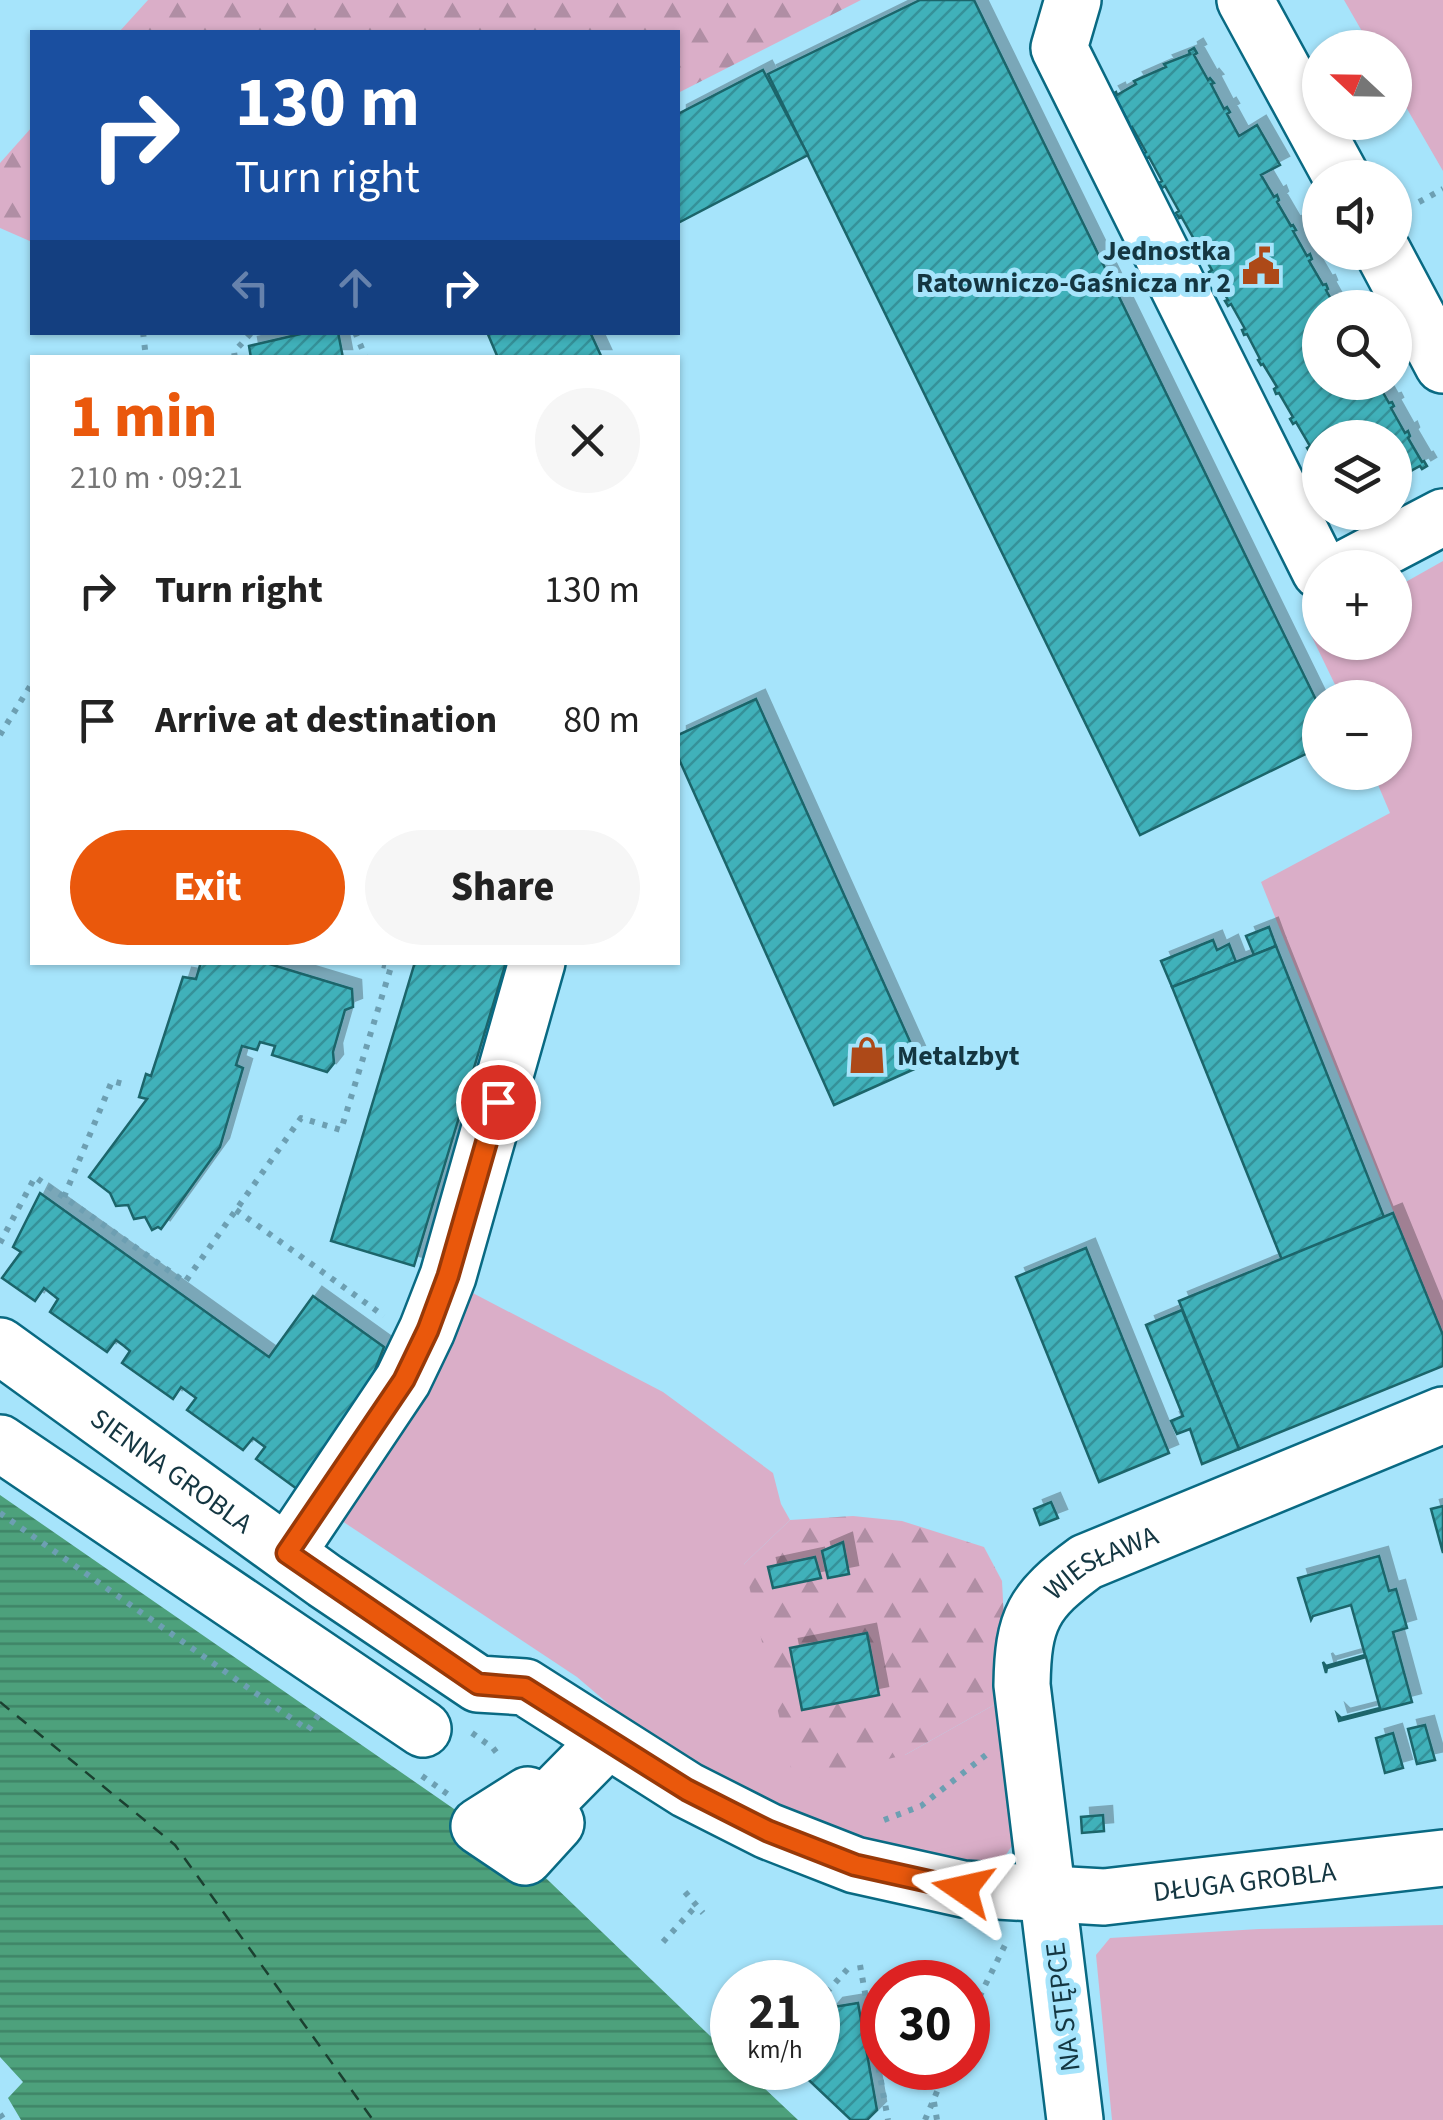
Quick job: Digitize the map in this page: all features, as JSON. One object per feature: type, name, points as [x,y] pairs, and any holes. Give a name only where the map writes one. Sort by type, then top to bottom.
[{"type":"street","points":[[1073,0],[1059,48],[1310,550]]},
{"type":"street","points":[[1245,0],[1332,160]]},
{"type":"street","points":[[1392,270],[1443,366]]},
{"type":"street","points":[[1381,550],[1443,518]]},
{"type":"street","points":[[287,1553],[404,1380],[422,1343],[448,1276],[536,965]]},
{"type":"street","name":"SIENNA GROBLA","points":[[0,1346],[287,1553],[478,1684],[525,1688],[687,1790],[768,1831],[855,1865],[963,1889],[1039,1894]]},
{"type":"street","name":"WIESŁAWA","points":[[1039,1894],[1022,1644],[1032,1616],[1049,1590],[1086,1562],[1443,1416]]},
{"type":"street","points":[[0,1444],[423,1729]]},
{"type":"street","points":[[541,1808],[606,1741]]},
{"type":"street","name":"DŁUGA GROBLA","points":[[1039,1894],[1104,1897],[1443,1858]]},
{"type":"street","name":"NA STĘPCE","points":[[1039,1894],[1075,2120]]},
{"type":"path","points":[[1419,202],[1443,189]]},
{"type":"path","points":[[234,355],[249,335]]},
{"type":"path","points":[[0,735],[30,686]]},
{"type":"path","points":[[0,1244],[35,1176],[185,1282],[301,1118],[340,1130],[391,967],[385,965]]},
{"type":"path","points":[[64,1197],[112,1080],[127,1085]]},
{"type":"path","points":[[236,1210],[422,1343]]},
{"type":"path","points":[[0,1513],[308,1730],[318,1716]]},
{"type":"path","points":[[873,1820],[888,1820],[922,1806],[1027,1725]]},
{"type":"path","points":[[685,1892],[703,1914]]},
{"type":"path","points":[[990,1981],[1039,1894]]},
{"type":"path","points":[[663,1942],[696,1906]]},
{"type":"path","points":[[840,1980],[856,1964],[888,2120]]},
{"type":"path","points":[[925,2120],[938,2090]]},
{"type":"path","points":[[934,2099],[937,2120]]},
{"type":"path","points":[[0,2114],[4,2120]]},
{"type":"green space","points":[[148,0],[861,0],[680,92],[680,30],[121,30]]},
{"type":"green space","points":[[1344,0],[1443,0],[1443,171],[1412,117],[1412,30],[1361,30]]},
{"type":"green space","points":[[30,129],[30,241],[0,228],[0,163]]},
{"type":"green space","points":[[1443,561],[1443,1335],[1261,882],[1390,813],[1380,790],[1412,790],[1412,680],[1333,680],[1323,660],[1412,660],[1412,578]]},
{"type":"green space","points":[[467,1290],[663,1392],[773,1473],[781,1504],[790,1520],[744,1564],[905,1755],[1008,1697],[1016,1840],[997,1868],[971,1866],[829,1831],[758,1802],[640,1731],[577,1677],[342,1521],[427,1378]]},
{"type":"green space","points":[[853,1516],[902,1521],[984,1547],[1002,1581],[1008,1697],[905,1755],[794,1781],[744,1564],[790,1520]]},
{"type":"green space","points":[[1443,1925],[1443,2120],[1112,2120],[1096,1955],[1110,1938],[1259,1929]]},
{"type":"shaded area","points":[[0,1495],[525,1858],[710,2036],[710,2090],[766,2090],[798,2120],[21,2120],[8,2098],[23,2082],[0,2057]]},
{"type":"building","points":[[920,0],[974,0],[1306,680],[1302,680],[1302,756],[1140,835],[768,74]]},
{"type":"building","name":"Jednostka Ratowniczo-Gaśnicza nr 2","points":[[1194,48],[1197,53],[1194,55],[1208,80],[1214,83],[1211,84],[1224,109],[1227,107],[1230,112],[1227,114],[1239,136],[1257,125],[1280,165],[1261,175],[1296,230],[1293,231],[1302,247],[1302,270],[1314,270],[1328,289],[1302,290],[1302,400],[1387,400],[1392,402],[1398,420],[1302,420],[1302,432],[1290,419],[1293,417],[1279,393],[1276,394],[1277,387],[1258,360],[1247,334],[1244,335],[1245,329],[1231,304],[1228,306],[1225,301],[1228,300],[1214,275],[1211,277],[1212,270],[1192,242],[1195,241],[1176,213],[1179,211],[1165,186],[1162,188],[1159,183],[1162,181],[1149,157],[1146,159],[1143,154],[1146,152],[1127,124],[1116,98],[1113,100],[1110,95],[1117,95],[1136,84],[1134,81],[1166,67],[1164,64],[1190,54]]},
{"type":"building","points":[[763,70],[808,155],[680,222],[680,113]]},
{"type":"building","points":[[296,335],[339,335],[342,355],[250,355],[249,346]]},
{"type":"building","points":[[488,335],[591,335],[601,355],[497,355]]},
{"type":"building","name":"Jednostka Ratowniczo-Gaśnicza nr 2","points":[[1412,445],[1427,466],[1412,470]]},
{"type":"building","points":[[756,699],[921,1066],[834,1105],[680,761],[680,734]]},
{"type":"building","points":[[1269,927],[1276,946],[1254,955],[1246,936]]},
{"type":"building","points":[[1213,940],[1217,950],[1229,944],[1236,962],[1172,987],[1161,961]]},
{"type":"building","points":[[1276,946],[1384,1217],[1282,1260],[1172,987]]},
{"type":"building","points":[[200,965],[273,965],[352,989],[353,1007],[345,1010],[333,1052],[334,1063],[327,1072],[272,1055],[275,1046],[260,1042],[257,1050],[242,1046],[236,1065],[243,1068],[220,1147],[161,1229],[152,1230],[145,1217],[134,1219],[128,1205],[116,1206],[110,1193],[89,1177],[147,1099],[139,1097],[146,1074],[151,1076],[183,977],[196,979]]},
{"type":"building","points":[[414,965],[505,965],[414,1266],[331,1241]]},
{"type":"building","points":[[40,1193],[269,1357],[313,1296],[384,1347],[368,1388],[297,1489],[256,1459],[265,1447],[253,1438],[243,1450],[187,1410],[196,1398],[181,1387],[173,1399],[122,1363],[130,1351],[116,1340],[107,1352],[50,1312],[58,1299],[44,1288],[35,1301],[2,1278],[21,1252],[13,1247]]},
{"type":"building","points":[[1393,1213],[1443,1335],[1443,1366],[1239,1449],[1179,1301]]},
{"type":"building","points":[[1086,1248],[1169,1453],[1099,1482],[1016,1277]]},
{"type":"building","points":[[1182,1310],[1239,1449],[1202,1464],[1190,1429],[1177,1434],[1171,1421],[1183,1416],[1146,1325]]},
{"type":"building","points":[[1051,1502],[1058,1518],[1040,1525],[1034,1509]]},
{"type":"building","points":[[1443,1506],[1443,1553],[1431,1509]]},
{"type":"building","points":[[843,1542],[849,1574],[828,1578],[822,1551]]},
{"type":"building","points":[[1379,1556],[1389,1591],[1396,1589],[1407,1628],[1393,1632],[1412,1702],[1339,1721],[1337,1714],[1341,1718],[1380,1708],[1366,1657],[1327,1668],[1326,1673],[1323,1662],[1326,1666],[1365,1655],[1351,1605],[1313,1616],[1311,1620],[1298,1578]]},
{"type":"building","points":[[815,1557],[821,1578],[773,1588],[768,1567]]},
{"type":"building","points":[[867,1633],[879,1695],[802,1710],[790,1648]]},
{"type":"building","points":[[1425,1725],[1435,1760],[1417,1764],[1408,1729]]},
{"type":"building","points":[[1393,1733],[1403,1768],[1385,1773],[1376,1738]]},
{"type":"building","points":[[1103,1815],[1104,1831],[1082,1833],[1081,1817]]},
{"type":"building","points":[[858,2003],[860,2090],[873,2090],[877,2110],[867,2120],[851,2120],[819,2090],[840,2090],[840,2006]]},
{"type":"ferry route","points":[[0,1702],[175,1845],[373,2120]]},
{"type":"place","name":"Jednostka Ratowniczo-Gaśnicza nr 2","points":[[1261,266]]},
{"type":"place","name":"Metalzbyt","points":[[867,1055]]},
{"type":"route","points":[[498,1102],[448,1276],[428,1330],[404,1380],[287,1553],[478,1684],[525,1688],[687,1790],[768,1831],[855,1865],[963,1889]]}]
